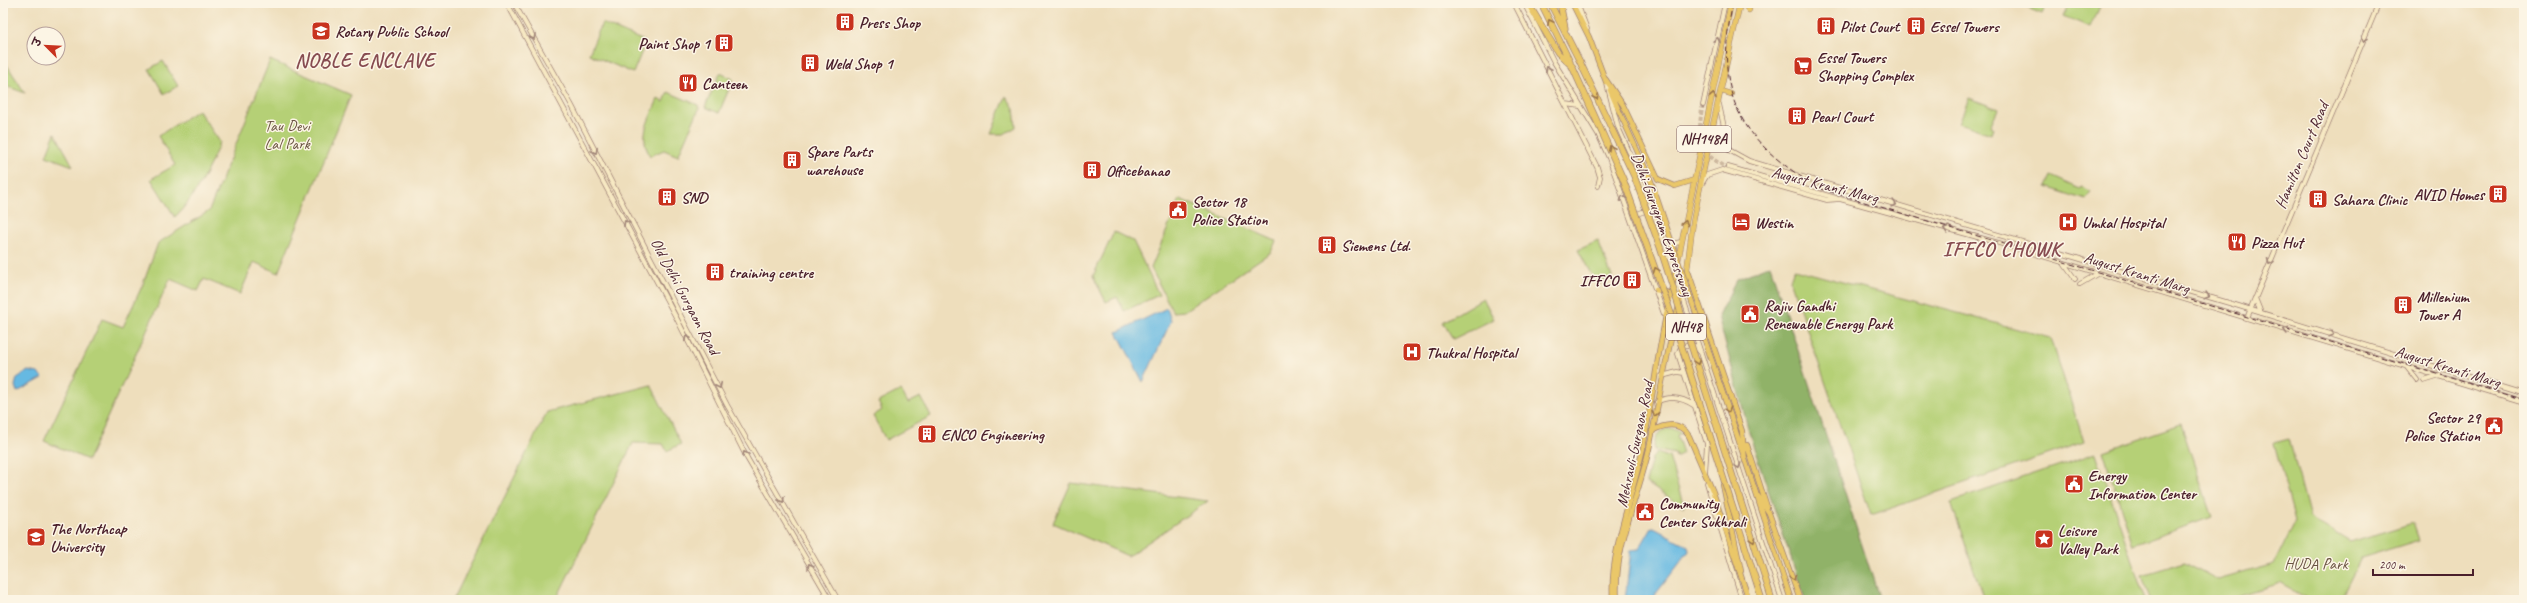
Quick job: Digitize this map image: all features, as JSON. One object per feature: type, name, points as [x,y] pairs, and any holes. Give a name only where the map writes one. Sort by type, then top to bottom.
[{"type":"highway","points":[[1528,3],[1558,53],[1572,66]]},
{"type":"highway","name":"Delhi-Gurugram Expressway","points":[[1541,3],[1572,66],[1623,179],[1673,319],[1762,600]]},
{"type":"highway","name":"Delhi-Gurugram Expressway","points":[[1550,3],[1580,62],[1634,176],[1660,247],[1772,600]]},
{"type":"highway","points":[[1560,3],[1565,34]]},
{"type":"highway","name":"NH148A","points":[[1675,275],[1731,3]]},
{"type":"highway","name":"NH148A","points":[[1682,295],[1688,271],[1689,246],[1701,185],[1740,3]]},
{"type":"highway","points":[[1743,3],[1749,10]]},
{"type":"main road","name":"Old Delhi Gurgaon Road","points":[[507,3],[678,321],[747,458],[830,600]]},
{"type":"main road","name":"Old Delhi Gurgaon Road","points":[[514,3],[656,264],[727,405],[838,600]]},
{"type":"main road","points":[[1514,3],[1597,168],[1600,177],[1598,186]]},
{"type":"main road","points":[[1524,3],[1566,82],[1598,134],[1609,158],[1664,314]]},
{"type":"main road","points":[[1703,105],[1725,3]]},
{"type":"main road","name":"Hamilton Court Road","points":[[2247,318],[2254,298],[2379,3]]},
{"type":"main road","points":[[1574,4],[1619,111],[1651,181],[1791,600]]},
{"type":"main road","points":[[1606,80],[1623,105],[1658,178],[1675,186],[1694,180]]},
{"type":"main road","points":[[1606,80],[1618,127],[1651,207],[1663,241],[1670,244],[1681,242]]},
{"type":"main road","points":[[1721,92],[1731,94]]},
{"type":"main road","points":[[1566,104],[1580,106]]},
{"type":"main road","name":"August Kranti Marg","points":[[1719,104],[1729,150],[1750,161],[2261,313],[2524,394]]},
{"type":"main road","points":[[1728,167],[1840,199]]},
{"type":"main road","name":"August Kranti Marg","points":[[1701,185],[1707,175],[1722,170],[1826,200],[1840,199],[2061,262],[2406,365],[2524,402]]},
{"type":"main road","points":[[1629,215],[1645,213],[1651,207]]},
{"type":"main road","points":[[2061,262],[2071,270],[2075,279]]},
{"type":"main road","points":[[1688,271],[1769,513],[1800,600]]},
{"type":"main road","points":[[2080,284],[2091,276],[2100,274]]},
{"type":"main road","name":"NH148A","points":[[1664,314],[1675,275]]},
{"type":"main road","points":[[1656,290],[1670,291]]},
{"type":"main road","points":[[1682,295],[1782,600]]},
{"type":"main road","name":"Mehrauli-Gurgaon Road","points":[[1613,600],[1614,565],[1652,431],[1671,335],[1682,295]]},
{"type":"main road","points":[[2254,298],[2261,313]]},
{"type":"main road","name":"Mehrauli-Gurgaon Road","points":[[1617,600],[1619,561],[1639,473],[1664,314]]},
{"type":"main road","points":[[1702,353],[1695,346],[1686,345],[1680,349],[1678,354],[1707,444],[1705,473],[1742,600]]},
{"type":"main road","points":[[2406,365],[2417,380]]},
{"type":"main road","points":[[1662,376],[1677,372],[1684,373]]},
{"type":"main road","points":[[2424,380],[2441,376]]},
{"type":"main road","points":[[1657,402],[1663,399],[1681,398],[1695,406]]},
{"type":"main road","points":[[1652,431],[1660,427],[1674,425],[1685,429],[1705,473],[1718,507],[1749,600]]},
{"type":"main road","points":[[1742,431],[1745,461]]},
{"type":"main road","points":[[1719,462],[1742,577]]},
{"type":"main road","points":[[1754,491],[1769,513]]},
{"type":"green space","points":[[2015,3],[2047,3],[2042,14]]},
{"type":"green space","points":[[2069,3],[2100,4],[2090,27],[2063,16]]},
{"type":"green space","points":[[602,23],[644,41],[645,44],[633,73],[589,54]]},
{"type":"green space","points":[[3,59],[25,93],[3,85]]},
{"type":"green space","name":"Tau Devi Lal Park","points":[[270,60],[351,95],[278,273],[254,262],[240,294],[204,279],[198,291],[170,279],[88,460],[44,441],[102,319],[123,327],[143,284],[158,243],[209,211]]},
{"type":"green space","points":[[163,61],[178,86],[164,94],[149,69]]},
{"type":"green space","points":[[720,73],[733,79],[719,113],[705,107]]},
{"type":"green space","points":[[668,92],[698,105],[699,109],[678,156],[664,150],[650,156],[645,141],[646,128],[658,99],[664,102]]},
{"type":"green space","points":[[1006,96],[1014,108],[1016,127],[1004,134],[991,134]]},
{"type":"green space","points":[[1969,98],[1998,109],[1990,126],[1993,128],[1991,134],[1959,123]]},
{"type":"green space","points":[[198,110],[220,142],[196,191],[175,217],[151,179],[175,165],[158,136]]},
{"type":"green space","points":[[55,133],[73,166],[46,156]]},
{"type":"green space","points":[[2051,176],[2080,189],[2081,187],[2091,191],[2086,200],[2046,187]]},
{"type":"green space","points":[[1180,199],[1276,241],[1271,252],[1184,311],[1173,312],[1151,268]]},
{"type":"green space","points":[[1114,232],[1133,241],[1159,295],[1124,311],[1117,297],[1106,302],[1093,276]]},
{"type":"green space","points":[[1598,241],[1612,277],[1597,285],[1578,250]]},
{"type":"green space","points":[[1770,265],[1880,600],[1805,600],[1751,439],[1718,316],[1737,279]]},
{"type":"green space","points":[[1794,269],[2051,338],[2084,442],[1871,515],[1790,280]]},
{"type":"green space","points":[[1483,298],[1494,319],[1453,339],[1443,322]]},
{"type":"green space","points":[[651,385],[681,444],[667,451],[663,444],[633,443],[556,600],[453,600],[547,412]]},
{"type":"green space","points":[[901,390],[908,403],[921,397],[931,416],[886,440],[873,416],[882,410],[878,402]]},
{"type":"green space","points":[[2181,424],[2212,517],[2133,545],[2103,451]]},
{"type":"green space","points":[[1671,428],[1682,433],[1677,435],[1683,453],[1676,457],[1675,454],[1654,450],[1656,438],[1660,432]]},
{"type":"green space","name":"HUDA Park","points":[[2289,439],[2310,518],[2350,542],[2413,523],[2419,540],[2361,558],[2340,600],[2310,600],[2280,583],[2224,600],[2150,600],[2142,575],[2185,562],[2218,580],[2274,564],[2295,521],[2274,443]]},
{"type":"green space","points":[[1657,453],[1669,457],[1684,507],[1646,483],[1652,458]]},
{"type":"green space","name":"Leisure Valley Park","points":[[2096,453],[2145,600],[1984,600],[1951,502]]},
{"type":"green space","points":[[1071,483],[1208,501],[1128,556],[1053,523]]},
{"type":"water","points":[[1167,308],[1171,321],[1143,382],[1117,332]]},
{"type":"water","points":[[28,371],[38,373],[43,378],[17,392],[15,386],[17,378]]},
{"type":"water","points":[[1652,527],[1688,546],[1689,551],[1651,600],[1625,600],[1631,550],[1639,549]]},
{"type":"tunnel","points":[[1703,105],[1700,134],[1705,150],[1718,163],[1728,167]]},
{"type":"railway","points":[[1733,3],[1728,36],[1727,65],[1731,91],[1740,114],[1753,134],[1771,154],[1794,172],[1821,189],[2524,400]]},
{"type":"place","name":"Press Shop","points":[[845,22]]},
{"type":"place","name":"Pilot Court","points":[[1826,26]]},
{"type":"place","name":"Essel Towers","points":[[1916,26]]},
{"type":"place","name":"Rotary Public School","points":[[321,31]]},
{"type":"place","name":"Paint Shop 1","points":[[724,43]]},
{"type":"place","name":"Weld Shop 1","points":[[810,63]]},
{"type":"place","name":"Essel Towers Shopping Complex","points":[[1803,66]]},
{"type":"place","name":"Canteen","points":[[688,83]]},
{"type":"place","name":"Pearl Court","points":[[1797,116]]},
{"type":"place","name":"Spare Parts warehouse","points":[[792,160]]},
{"type":"place","name":"Officebanao","points":[[1092,170]]},
{"type":"place","name":"AVID Homes","points":[[2498,194]]},
{"type":"place","name":"SND","points":[[667,197]]},
{"type":"place","name":"Sahara Clinic","points":[[2318,199]]},
{"type":"place","name":"Sector 18 Police Station","points":[[1178,210]]},
{"type":"place","name":"Westin","points":[[1741,222]]},
{"type":"place","name":"Umkal Hospital","points":[[2068,222]]},
{"type":"place","name":"Pizza Hut","points":[[2237,242]]},
{"type":"place","name":"Siemens Ltd.","points":[[1327,245]]},
{"type":"place","name":"training centre","points":[[715,272]]},
{"type":"place","name":"IFFCO","points":[[1632,280]]},
{"type":"place","name":"Millenium Tower A","points":[[2403,305]]},
{"type":"place","name":"Rajiv Gandhi Renewable Energy Park","points":[[1750,314]]},
{"type":"place","name":"Thukral Hospital","points":[[1412,352]]},
{"type":"place","name":"Sector 29 Police Station","points":[[2494,426]]},
{"type":"place","name":"ENCO Engineering","points":[[927,434]]},
{"type":"place","name":"Energy Information Center","points":[[2074,484]]},
{"type":"place","name":"Community Center Sukhrali","points":[[1645,512]]},
{"type":"place","name":"The Northcap University","points":[[36,537]]},
{"type":"place","name":"Leisure Valley Park","points":[[2044,539]]},
{"type":"district","name":"NOBLE ENCLAVE","points":[[365,60]]},
{"type":"district","name":"IFFCO CHOWK","points":[[2002,249]]}]
